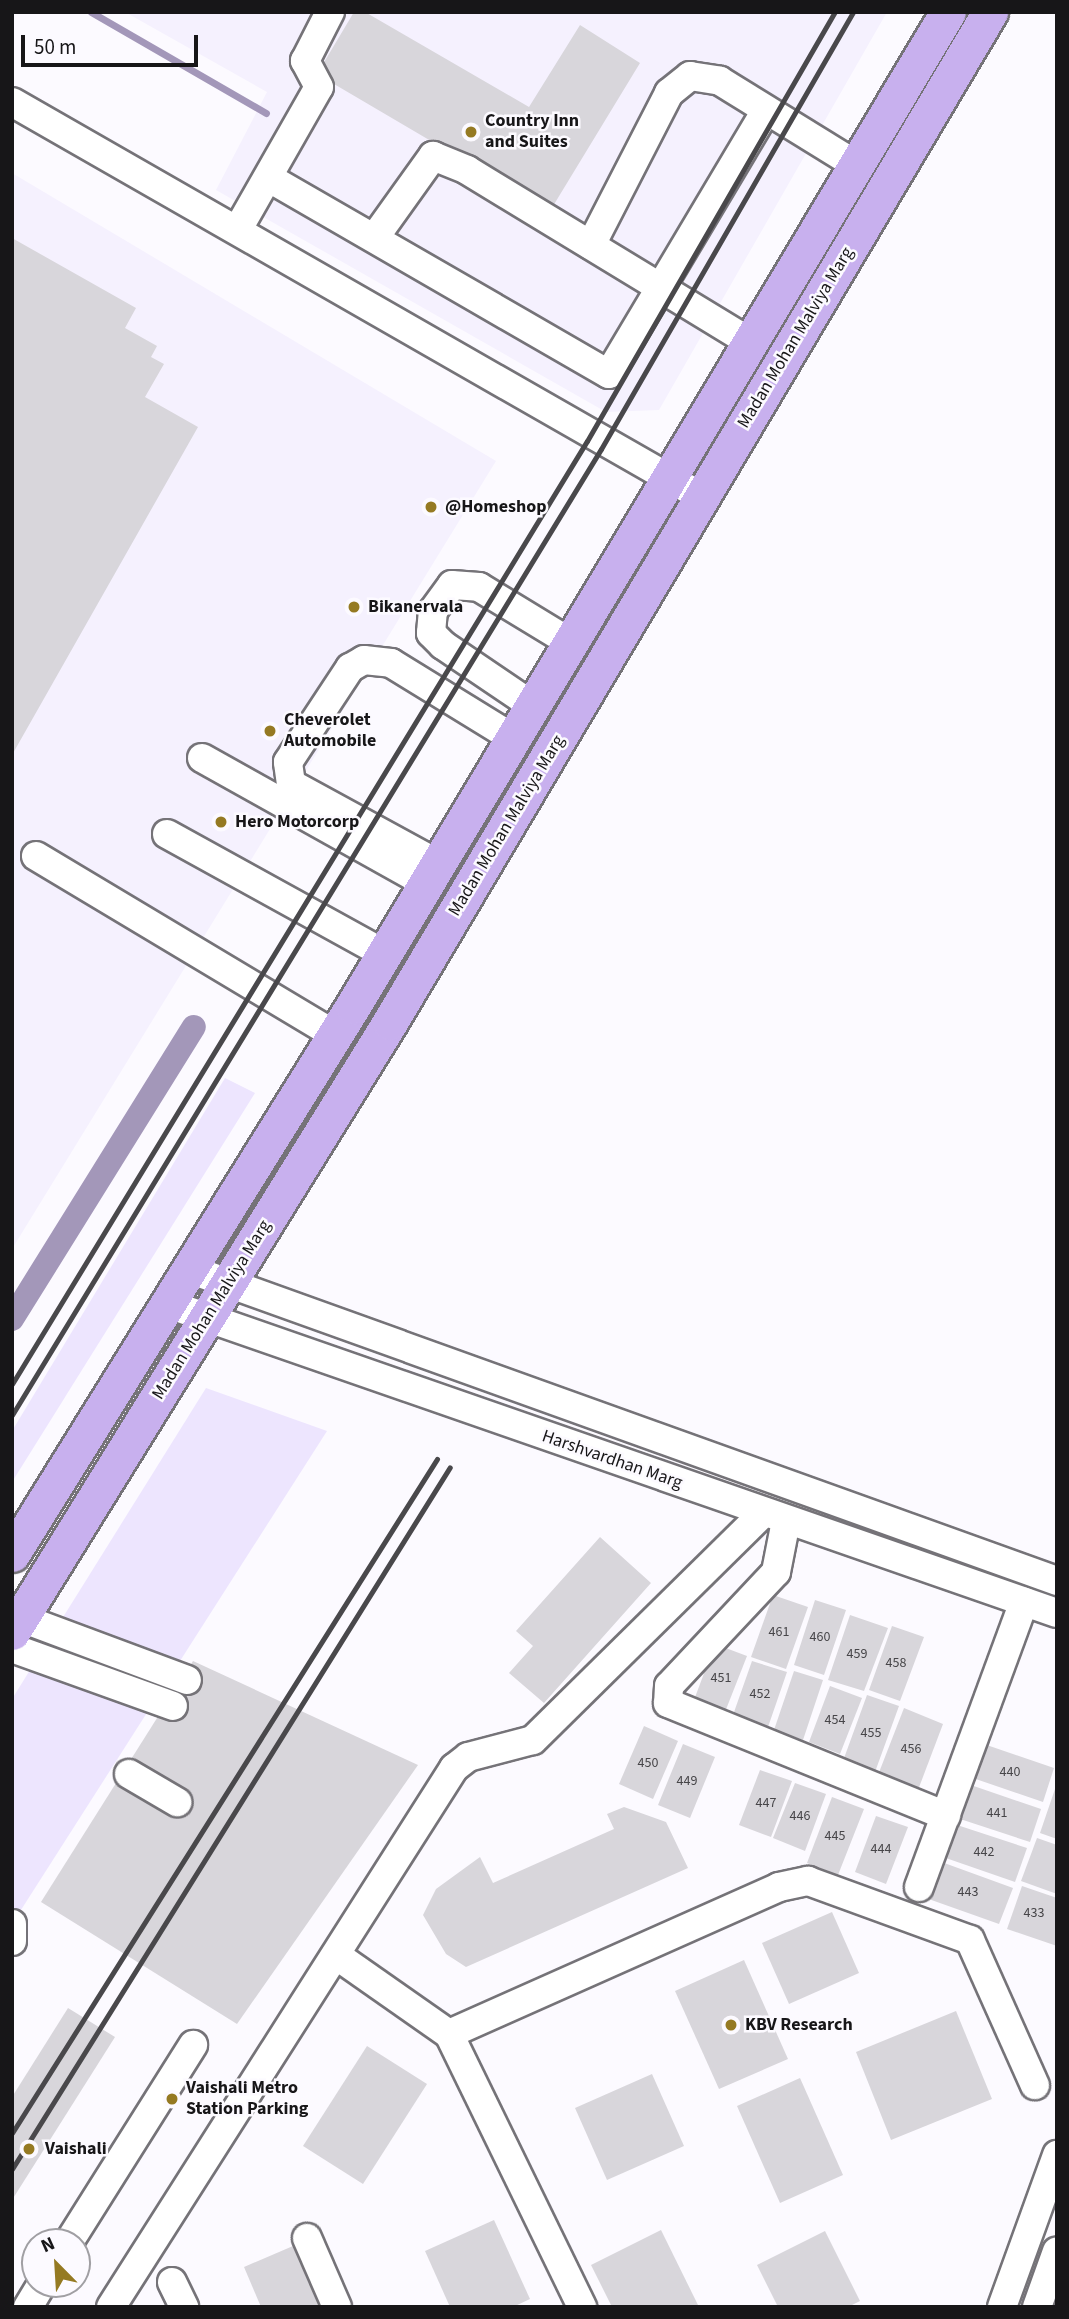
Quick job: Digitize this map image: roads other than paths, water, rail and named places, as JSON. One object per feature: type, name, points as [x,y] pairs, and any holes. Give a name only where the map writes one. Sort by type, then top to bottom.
[{"type":"main road","points":[[12,1554],[335,1035],[669,479],[748,341],[948,12]]},
{"type":"main road","name":"Madan Mohan Malviya Marg","points":[[15,1633],[702,497],[990,12]]},
{"type":"street","points":[[238,229],[319,87],[305,61],[330,12]]},
{"type":"street","points":[[591,245],[678,83],[705,75],[856,165]]},
{"type":"street","points":[[12,102],[702,497]]},
{"type":"street","points":[[269,178],[609,374],[663,288],[765,112]]},
{"type":"street","points":[[375,237],[433,156],[591,245],[748,341]]},
{"type":"street","points":[[533,706],[443,645],[431,633],[433,611],[452,585],[479,587],[571,643]]},
{"type":"street","points":[[432,874],[291,784],[288,762],[350,668],[364,660],[391,663],[513,738]]},
{"type":"street","points":[[202,758],[432,874]]},
{"type":"street","points":[[167,834],[384,954]]},
{"type":"street","points":[[36,856],[335,1035]]},
{"type":"street","name":"Harshvardhan Marg","points":[[189,1269],[1057,1581]]},
{"type":"street","name":"Harshvardhan Marg","points":[[168,1304],[1057,1614]]},
{"type":"street","points":[[775,1517],[776,1572],[669,1686],[668,1703],[946,1816]]},
{"type":"street","points":[[111,2307],[459,1762],[533,1740],[775,1517]]},
{"type":"street","points":[[919,1888],[1024,1602]]},
{"type":"street","points":[[15,1633],[187,1680]]},
{"type":"street","points":[[15,1633],[173,1706]]},
{"type":"street","points":[[130,1774],[177,1802]]},
{"type":"street","points":[[449,2034],[779,1887],[808,1881],[970,1940],[1035,2085]]},
{"type":"street","points":[[12,1924],[12,1941]]},
{"type":"street","points":[[336,1955],[449,2034],[579,2306]]},
{"type":"street","points":[[78,2228],[193,2045]]},
{"type":"street","points":[[1002,2307],[1057,2155]]},
{"type":"street","points":[[307,2238],[337,2307]]},
{"type":"street","points":[[1037,2307],[1057,2251]]},
{"type":"waterway","points":[[91,12],[266,113]]},
{"type":"waterway","points":[[12,1319],[194,1027]]},
{"type":"railway","points":[[12,1384],[587,441],[835,12]]},
{"type":"railway","points":[[12,1415],[601,449],[853,12]]},
{"type":"railway","points":[[12,2133],[437,1459]]},
{"type":"railway","points":[[12,2169],[450,1467]]},
{"type":"place","name":"Country Inn and Suites","points":[[471,132]]},
{"type":"place","name":"@Homeshop","points":[[431,507]]},
{"type":"place","name":"Bikanervala","points":[[354,607]]},
{"type":"place","name":"Cheverolet Automobile","points":[[270,731]]},
{"type":"place","name":"Hero Motorcorp","points":[[221,822]]},
{"type":"place","name":"KBV Research","points":[[731,2025]]},
{"type":"place","name":"Vaishali Metro Station Parking","points":[[172,2099]]},
{"type":"place","name":"Vaishali","points":[[29,2149]]}]
